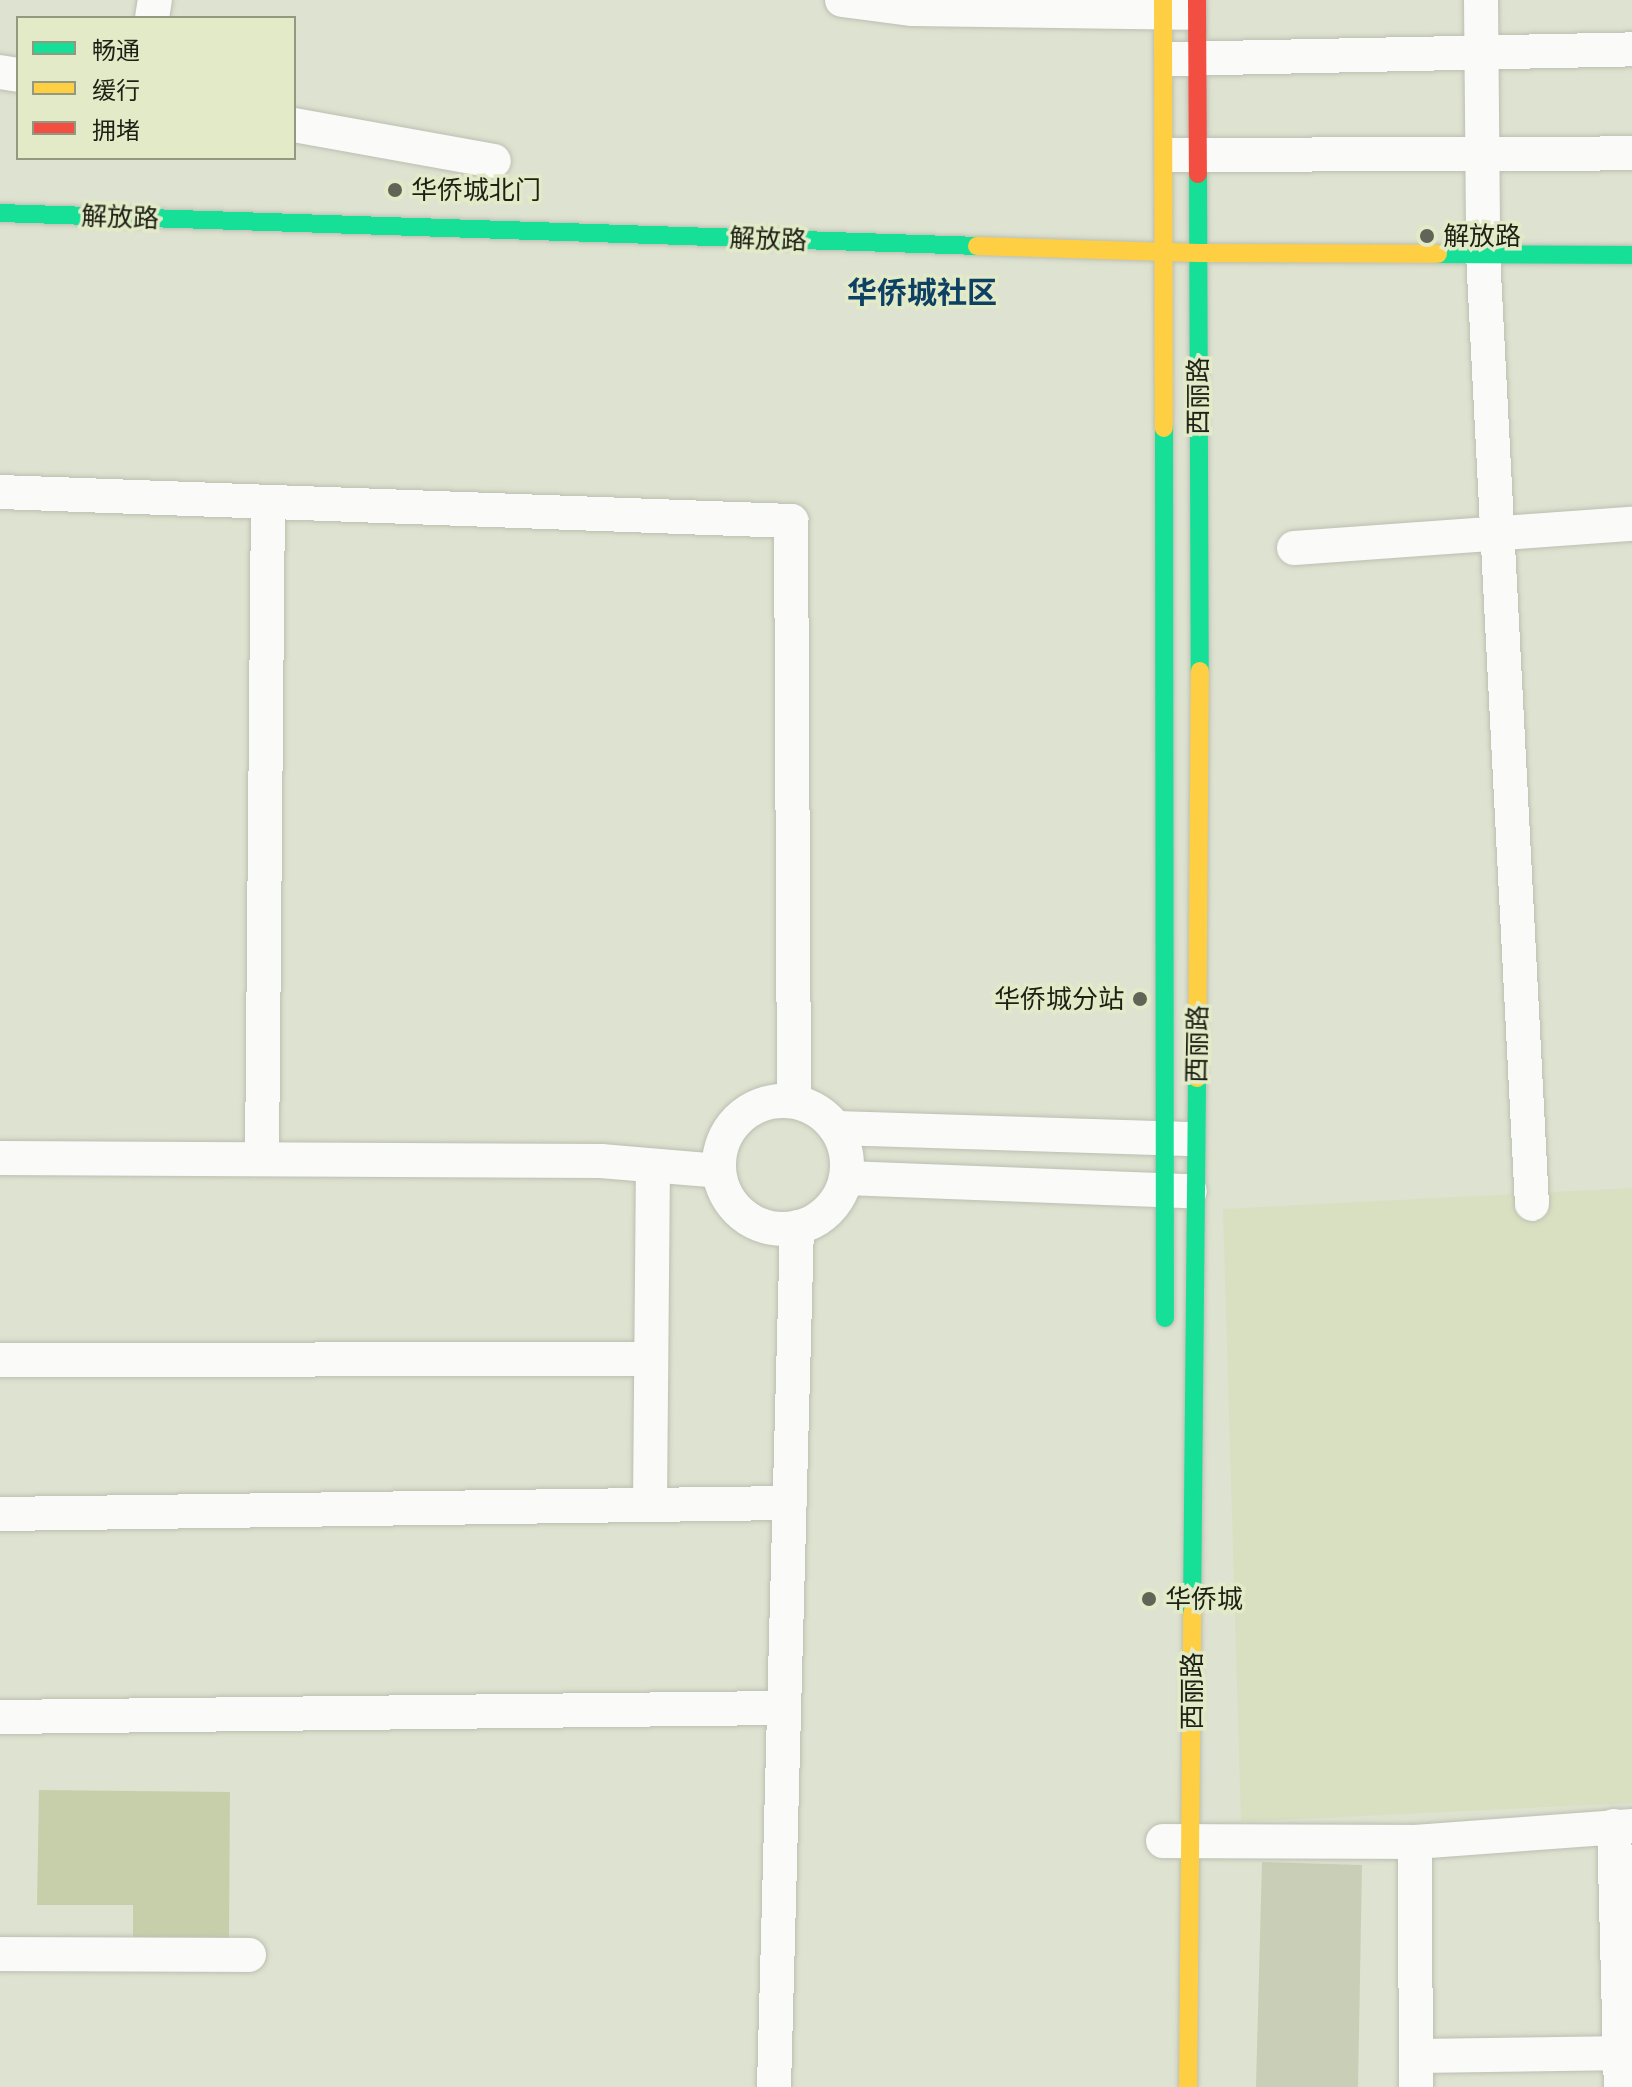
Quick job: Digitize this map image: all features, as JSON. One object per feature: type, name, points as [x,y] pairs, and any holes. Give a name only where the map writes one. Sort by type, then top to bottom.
[{"type":"main road","name":"西丽路","points":[[1163,6],[1164,252],[1181,1191],[1170,1841],[1188,2087]]},
{"type":"main road","name":"西丽路","points":[[1165,1333],[1181,1191],[1180,1138],[1200,754],[1197,6]]},
{"type":"main road","name":"解放路","points":[[0,213],[1198,253],[1632,255]]},
{"type":"street","points":[[842,0],[912,9],[952,5],[1197,6]]},
{"type":"street","points":[[1481,0],[1483,254],[1532,1204]]},
{"type":"street","points":[[1163,59],[1632,49]]},
{"type":"street","points":[[296,125],[494,161]]},
{"type":"street","points":[[1164,155],[1632,153]]},
{"type":"street","points":[[0,492],[791,521],[794,1101]]},
{"type":"street","points":[[262,1159],[268,502]]},
{"type":"street","points":[[1294,548],[1632,524]]},
{"type":"street","points":[[794,1101],[824,1115],[836,1128],[846,1151],[846,1178],[840,1195],[829,1210],[815,1221],[797,1227],[761,1225],[745,1217],[723,1188],[719,1171],[725,1138],[734,1124],[761,1105],[794,1101]]},
{"type":"street","points":[[836,1128],[1180,1138]]},
{"type":"street","points":[[0,1158],[601,1161],[719,1171]]},
{"type":"street","points":[[650,1505],[653,1166]]},
{"type":"street","points":[[846,1178],[1181,1191]]},
{"type":"street","points":[[774,2087],[797,1227]]},
{"type":"street","points":[[0,1360],[651,1359]]},
{"type":"street","points":[[0,1514],[790,1503]]},
{"type":"street","points":[[0,1717],[784,1708]]},
{"type":"street","points":[[1170,1841],[1415,1842],[1623,1826],[1626,2053],[1621,2087]]},
{"type":"street","points":[[1415,1842],[1416,2072],[1626,2053]]},
{"type":"street","points":[[0,1954],[249,1955]]},
{"type":"shaded area","points":[[1632,1188],[1632,1803],[1241,1822],[1223,1209]]},
{"type":"shaded area","points":[[39,1790],[230,1792],[229,1938],[133,1937],[133,1905],[37,1905]]},
{"type":"building","points":[[1262,1862],[1362,1865],[1358,2087],[1256,2087]]},
{"type":"traffic: fast","points":[[1198,174],[1200,671]]},
{"type":"traffic: fast","points":[[0,213],[977,246]]},
{"type":"traffic: fast","points":[[1438,254],[1632,255]]},
{"type":"traffic: fast","points":[[1164,428],[1165,1318]]},
{"type":"traffic: fast","points":[[1192,1613],[1197,1078]]},
{"type":"traffic: slow","points":[[1163,0],[1164,428]]},
{"type":"traffic: slow","points":[[977,246],[1198,253],[1438,254]]},
{"type":"traffic: slow","points":[[1197,1078],[1200,671]]},
{"type":"traffic: slow","points":[[1188,2087],[1192,1613]]},
{"type":"traffic: jam","points":[[1197,0],[1198,174]]},
{"type":"place","name":"华侨城北门","points":[[395,190]]},
{"type":"place","name":"解放路","points":[[1427,236]]},
{"type":"place","name":"华侨城分站","points":[[1140,999]]},
{"type":"place","name":"华侨城","points":[[1149,1599]]},
{"type":"district","name":"华侨城社区","points":[[922,292]]}]
